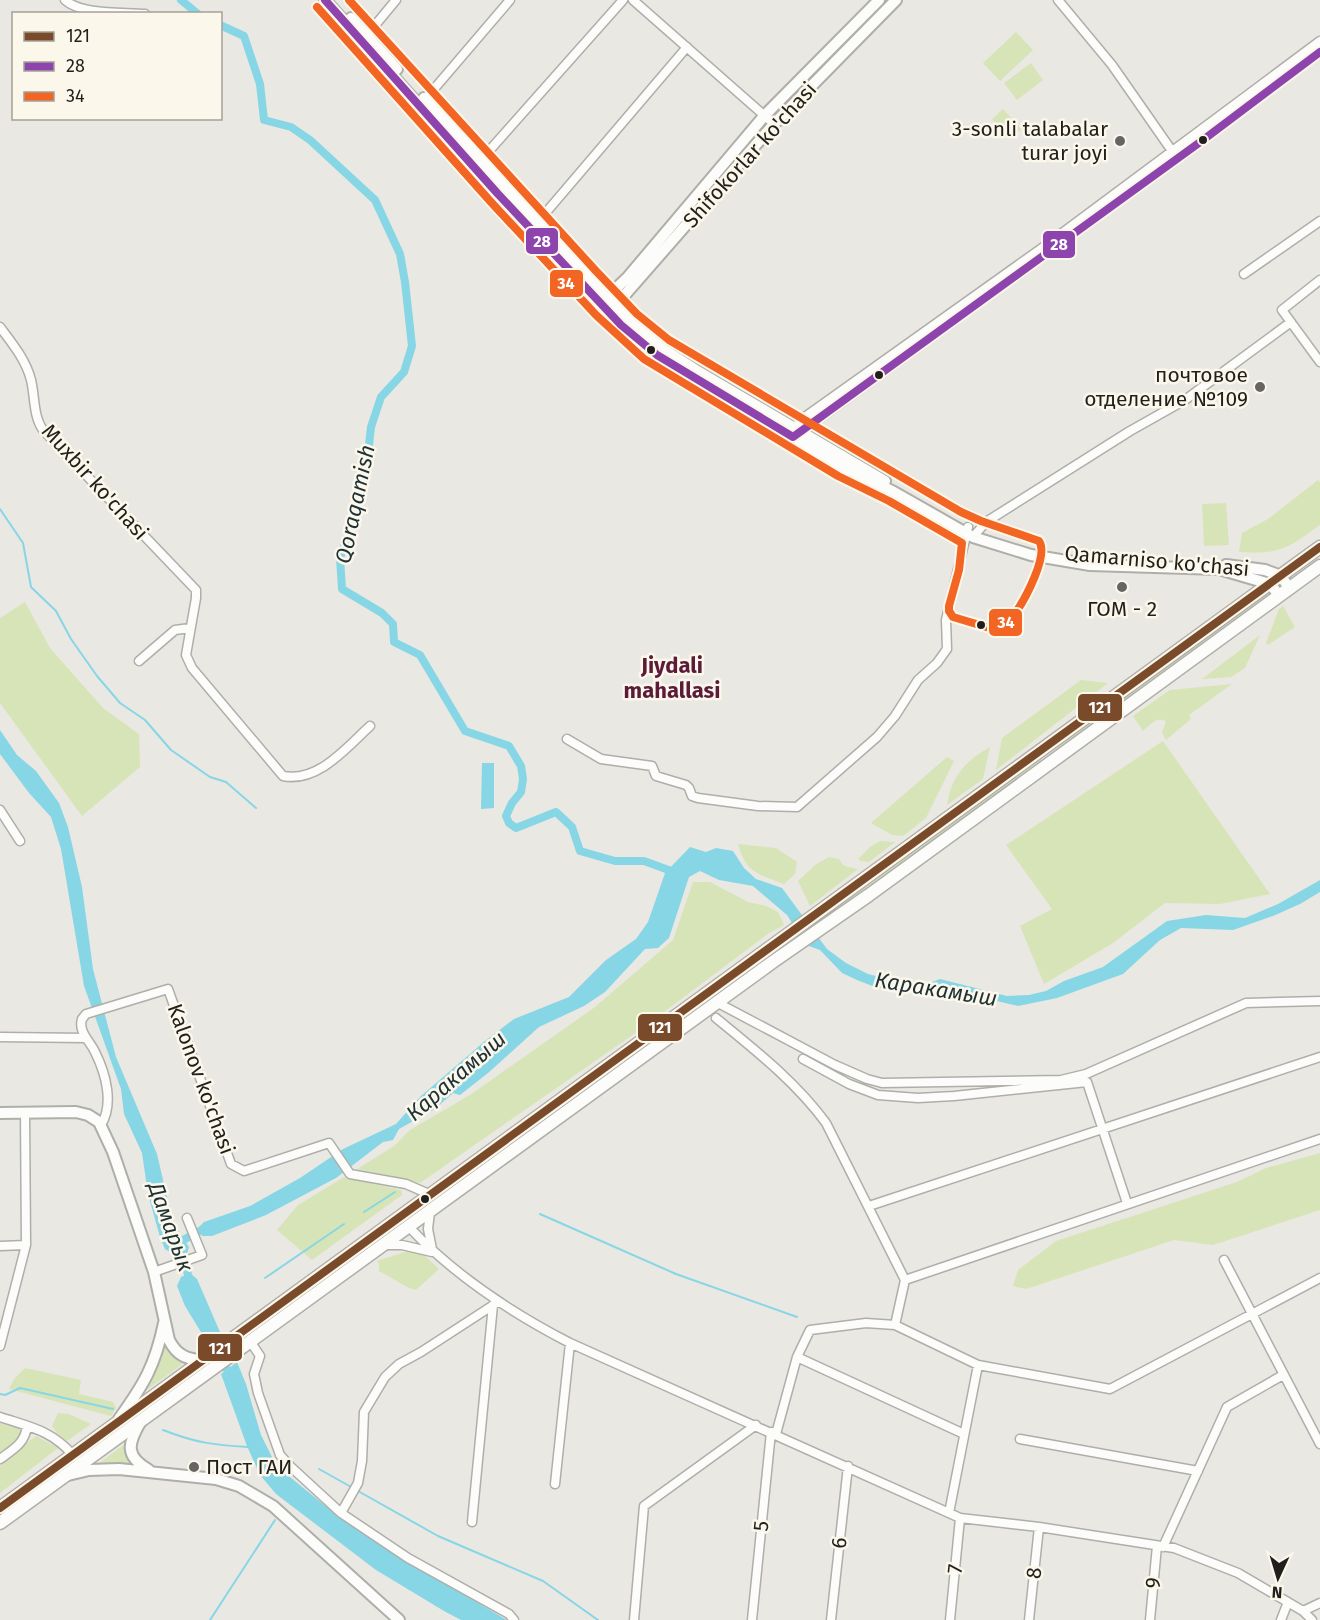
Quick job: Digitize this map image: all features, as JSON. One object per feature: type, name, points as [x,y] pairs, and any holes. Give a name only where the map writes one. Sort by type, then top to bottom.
[{"type":"highway","points":[[243,1342],[429,1194],[1320,547]]},
{"type":"highway","points":[[0,1523],[6,1508],[114,1425],[243,1342],[384,1245],[1320,566]]},
{"type":"highway","points":[[1045,746],[1055,760]]},
{"type":"highway","points":[[537,1115],[547,1128]]},
{"type":"highway","points":[[400,1216],[409,1227]]},
{"type":"highway","points":[[6,1508],[64,1476],[141,1421],[207,1366]]},
{"type":"main road","name":"Qamarniso ko'chasi","points":[[325,0],[498,194],[657,355],[796,432],[843,467],[971,532],[1032,552],[1090,565],[1213,567],[1270,584],[1284,592]]},
{"type":"main road","name":"Qamarniso ko'chasi","points":[[335,0],[608,304]]},
{"type":"main road","name":"Shifokorlar ko'chasi","points":[[608,304],[628,277],[765,116],[879,0]]},
{"type":"main road","name":"Shifokorlar ko'chasi","points":[[608,304],[774,124],[896,0]]},
{"type":"main road","name":"Qamarniso ko'chasi","points":[[1032,552],[1092,559],[1199,561],[1264,570],[1281,576]]},
{"type":"main road","points":[[1281,576],[1284,592]]},
{"type":"main road","points":[[0,1113],[80,1113],[92,1117],[101,1125],[127,1190],[154,1272],[173,1348],[184,1357],[207,1366]]},
{"type":"main road","points":[[114,1425],[147,1377],[156,1355],[165,1320]]},
{"type":"main road","points":[[141,1421],[132,1438],[131,1454],[141,1465],[155,1472]]},
{"type":"main road","points":[[64,1476],[88,1470],[120,1469],[225,1481],[239,1486],[273,1506],[399,1620]]},
{"type":"street","points":[[65,0],[71,6],[118,12]]},
{"type":"street","points":[[367,35],[396,0]]},
{"type":"street","points":[[424,99],[510,0]]},
{"type":"street","points":[[481,160],[623,0]]},
{"type":"street","points":[[634,0],[774,124]]},
{"type":"street","points":[[1058,0],[1112,65],[1172,151]]},
{"type":"street","points":[[796,432],[798,422],[810,413],[1042,248],[1320,40]]},
{"type":"street","points":[[537,223],[687,47]]},
{"type":"street","points":[[796,432],[1203,140],[1320,52]]},
{"type":"street","points":[[1244,274],[1320,221]]},
{"type":"street","points":[[1319,359],[1282,310],[1320,280]]},
{"type":"street","points":[[567,740],[601,759],[651,766],[656,776],[686,785],[692,796],[698,798],[758,806],[797,807],[877,737],[918,680],[937,663],[947,649],[946,620],[971,532],[1116,440],[1185,400],[1291,322]]},
{"type":"street","name":"Muxbir ko'chasi","points":[[0,327],[17,349],[28,370],[38,419],[43,430],[196,590],[186,655],[192,668],[283,776],[292,778],[301,776],[326,766],[370,726]]},
{"type":"street","points":[[140,661],[175,630],[190,628]]},
{"type":"street","points":[[0,810],[20,841]]},
{"type":"street","name":"Kalonov ko'chasi","points":[[101,1125],[108,1115],[108,1095],[95,1050],[80,1026],[82,1019],[86,1014],[168,988],[231,1164],[244,1171],[330,1145],[350,1174],[406,1184],[429,1194]]},
{"type":"street","points":[[718,1003],[835,1065],[882,1083],[1061,1080],[1086,1074],[1246,1003],[1320,1001]]},
{"type":"street","points":[[716,1018],[774,1066],[815,1108],[826,1123],[905,1280],[895,1325],[978,1365],[1110,1389],[1320,1278]]},
{"type":"street","points":[[0,1037],[86,1038]]},
{"type":"street","points":[[869,1206],[1320,1057]]},
{"type":"street","points":[[803,1059],[849,1084],[878,1095],[918,1098],[954,1096],[1087,1082],[1127,1203]]},
{"type":"street","points":[[0,1346],[26,1245],[25,1112]]},
{"type":"street","points":[[905,1280],[1320,1139]]},
{"type":"street","points":[[430,1212],[428,1229],[433,1253]]},
{"type":"street","points":[[154,1272],[202,1255],[187,1218]]},
{"type":"street","points":[[409,1227],[452,1270],[495,1303],[531,1323],[570,1343],[960,1518],[1039,1527],[1174,1548],[1238,1573],[1303,1611],[1312,1620]]},
{"type":"street","points":[[0,1246],[26,1245]]},
{"type":"street","points":[[384,1245],[402,1245],[433,1253]]},
{"type":"street","points":[[1224,1260],[1283,1375],[1317,1432],[1320,1444]]},
{"type":"street","points":[[341,1513],[358,1483],[364,1412],[385,1377],[399,1364],[495,1303]]},
{"type":"street","points":[[472,1522],[495,1303]]},
{"type":"street","name":"5","points":[[752,1620],[773,1433],[797,1357],[810,1330],[866,1323],[895,1325]]},
{"type":"street","points":[[243,1342],[260,1356],[254,1374],[258,1393],[280,1455],[308,1484],[341,1513],[408,1558],[509,1614],[514,1620]]},
{"type":"street","points":[[555,1484],[570,1343]]},
{"type":"street","points":[[797,1357],[964,1434]]},
{"type":"street","points":[[949,1513],[978,1365]]},
{"type":"street","name":"9","points":[[1150,1620],[1160,1546],[1227,1407],[1283,1375]]},
{"type":"street","points":[[0,1417],[46,1431],[73,1455]]},
{"type":"street","points":[[634,1620],[644,1506],[756,1425]]},
{"type":"street","points":[[0,1459],[21,1443],[26,1435],[27,1426]]},
{"type":"street","points":[[1020,1439],[1198,1471]]},
{"type":"street","name":"6","points":[[831,1620],[848,1466]]},
{"type":"street","name":"7","points":[[950,1620],[960,1518]]},
{"type":"street","name":"8","points":[[1029,1620],[1039,1527]]},
{"type":"street","points":[[1281,1620],[1288,1602]]},
{"type":"street","points":[[1303,1611],[1320,1603]]},
{"type":"green space","points":[[1016,32],[1033,50],[1000,81],[983,63]]},
{"type":"green space","points":[[1031,63],[1043,80],[1017,100],[1004,83]]},
{"type":"green space","points":[[1003,109],[1021,129],[1010,139],[992,119]]},
{"type":"green space","points":[[1318,480],[1320,482],[1320,525],[1300,539],[1274,551],[1239,552],[1242,533],[1268,519]]},
{"type":"green space","points":[[1226,503],[1229,545],[1204,546],[1202,504]]},
{"type":"green space","points":[[1264,592],[1267,596],[1057,749],[1055,745]]},
{"type":"green space","points":[[25,602],[50,648],[103,708],[139,734],[140,767],[82,816],[0,703],[0,618]]},
{"type":"green space","points":[[1283,606],[1295,627],[1268,645],[1266,643],[1279,609]]},
{"type":"green space","points":[[1260,635],[1245,668],[1231,677],[1202,679]]},
{"type":"green space","points":[[1081,680],[1108,683],[996,770],[1002,738]]},
{"type":"green space","points":[[1232,684],[1189,715],[1191,719],[1166,740],[1162,733],[1166,722],[1157,720],[1143,731],[1133,716],[1170,690]]},
{"type":"green space","points":[[1163,741],[1270,894],[1220,904],[1165,903],[1113,943],[1044,984],[1020,926],[1052,909],[1006,845]]},
{"type":"green space","points":[[990,747],[983,779],[947,805],[952,786],[966,764]]},
{"type":"green space","points":[[947,757],[954,761],[926,818],[903,836],[892,835],[871,823]]},
{"type":"green space","points":[[1038,757],[1041,761],[846,903],[843,899]]},
{"type":"green space","points":[[880,841],[895,842],[869,862],[858,859],[870,847]]},
{"type":"green space","points":[[738,844],[776,848],[797,862],[795,874],[784,884],[760,875],[749,867]]},
{"type":"green space","points":[[829,857],[839,859],[844,866],[858,869],[810,906],[798,881],[815,865]]},
{"type":"green space","points":[[693,882],[710,882],[748,902],[766,906],[778,912],[784,925],[769,933],[644,1027],[420,1183],[357,1169],[394,1146],[410,1130],[470,1095],[595,1007],[673,940]]},
{"type":"green space","points":[[778,947],[781,951],[555,1116],[552,1112]]},
{"type":"green space","points":[[1320,1153],[1320,1210],[1213,1245],[1174,1240],[1026,1289],[1013,1286],[1018,1270],[1056,1241],[1237,1182],[1266,1168]]},
{"type":"green space","points":[[344,1177],[401,1190],[402,1195],[312,1260],[277,1230],[298,1205]]},
{"type":"green space","points":[[408,1251],[423,1254],[439,1269],[416,1290],[379,1271],[377,1261]]},
{"type":"green space","points":[[165,1342],[169,1351],[183,1364],[145,1391],[160,1358]]},
{"type":"green space","points":[[25,1368],[81,1380],[79,1394],[113,1402],[116,1408],[111,1416],[9,1389],[14,1379]]},
{"type":"green space","points":[[58,1413],[69,1414],[91,1424],[67,1441],[52,1426]]},
{"type":"green space","points":[[0,1422],[21,1429],[19,1439],[0,1456]]},
{"type":"green space","points":[[36,1436],[58,1448],[0,1493],[0,1463]]},
{"type":"green space","points":[[126,1443],[130,1464],[94,1467]]},
{"type":"water","points":[[0,730],[17,755],[36,771],[59,803],[68,827],[82,887],[93,969],[116,1057],[157,1154],[171,1214],[189,1247],[187,1254],[178,1257],[165,1249],[160,1237],[148,1194],[142,1153],[124,1114],[121,1089],[84,986],[61,849],[51,817],[29,793],[0,754]]},
{"type":"water","points":[[482,763],[494,763],[494,808],[481,809]]},
{"type":"water","points":[[690,847],[706,852],[716,848],[733,851],[744,868],[756,879],[782,888],[827,949],[846,963],[868,974],[927,984],[940,979],[1007,996],[1029,995],[1046,991],[1064,981],[1103,967],[1167,921],[1206,915],[1245,918],[1278,904],[1320,880],[1320,892],[1273,916],[1233,930],[1181,928],[1160,940],[1123,974],[1057,998],[1018,1006],[958,992],[899,991],[875,987],[857,980],[842,973],[820,950],[806,945],[787,915],[753,886],[719,880],[700,871],[689,877],[669,938],[658,948],[645,949],[605,992],[584,1006],[539,1027],[460,1095],[453,1093],[435,1109],[399,1129],[393,1140],[383,1142],[336,1178],[266,1215],[212,1236],[202,1236],[199,1227],[204,1222],[250,1206],[300,1178],[343,1149],[396,1124],[421,1096],[514,1019],[569,997],[606,960],[636,939],[648,922],[665,873]]},
{"type":"water","points":[[190,1273],[197,1279],[220,1332],[207,1342],[185,1306],[177,1286],[181,1277]]},
{"type":"water","points":[[237,1362],[261,1435],[274,1461],[285,1473],[344,1521],[381,1546],[507,1620],[461,1620],[444,1611],[376,1570],[276,1494],[260,1475],[221,1374]]},
{"type":"waterway","name":"Qoraqamish","points":[[181,0],[196,12]]},
{"type":"waterway","name":"Qoraqamish","points":[[222,26],[244,36],[260,84],[264,120],[291,127],[310,140],[375,200],[400,254],[412,346],[404,372],[381,397],[371,427],[368,454],[354,518],[340,558],[342,589],[382,613],[393,624],[394,642],[420,655],[465,731],[509,746],[521,766],[523,779],[521,792],[512,803],[506,816],[509,823],[516,828],[556,812],[572,827],[580,851],[615,861],[644,861],[674,872]]},
{"type":"waterway","points":[[0,509],[23,543],[31,587],[56,611],[71,639],[97,676],[120,703],[145,720],[171,750],[210,777],[226,782],[256,808]]},
{"type":"waterway","points":[[364,1212],[395,1192]]},
{"type":"waterway","points":[[540,1214],[676,1274],[797,1317]]},
{"type":"waterway","points":[[265,1278],[344,1224]]},
{"type":"waterway","name":"Каракамыш","points":[[176,1244],[207,1227]]},
{"type":"waterway","name":"Дамарык","points":[[183,1256],[190,1282]]},
{"type":"waterway","name":"Дамарык","points":[[209,1329],[231,1379]]},
{"type":"waterway","points":[[0,1394],[5,1395],[20,1388],[113,1409]]},
{"type":"waterway","points":[[163,1430],[205,1443],[248,1447]]},
{"type":"waterway","points":[[319,1469],[353,1488]]},
{"type":"waterway","points":[[358,1491],[438,1536],[543,1581],[598,1620]]},
{"type":"waterway","points":[[210,1620],[275,1520]]},
{"type":"transit line","name":"28","points":[[325,0],[498,194],[621,325],[657,355],[793,437],[1203,140],[1320,52]]},
{"type":"transit line","name":"34","points":[[317,7],[490,201],[596,315],[644,359],[838,476],[889,501],[962,543],[959,570],[949,606],[953,617],[993,629],[1014,615],[1030,588],[1038,566],[1041,556],[1039,541],[961,512],[669,340],[637,314],[596,271],[349,0]]},
{"type":"transit line","name":"121","points":[[0,1508],[1320,547]]},
{"type":"place","name":"3-sonli talabalar turar joyi","points":[[1120,141]]},
{"type":"place","name":"почтовое отделение №109","points":[[1260,387]]},
{"type":"place","name":"ГОМ - 2","points":[[1122,587]]},
{"type":"place","name":"Пост ГАИ","points":[[194,1467]]},
{"type":"district","name":"Jiydali mahallasi","points":[[672,678]]}]
